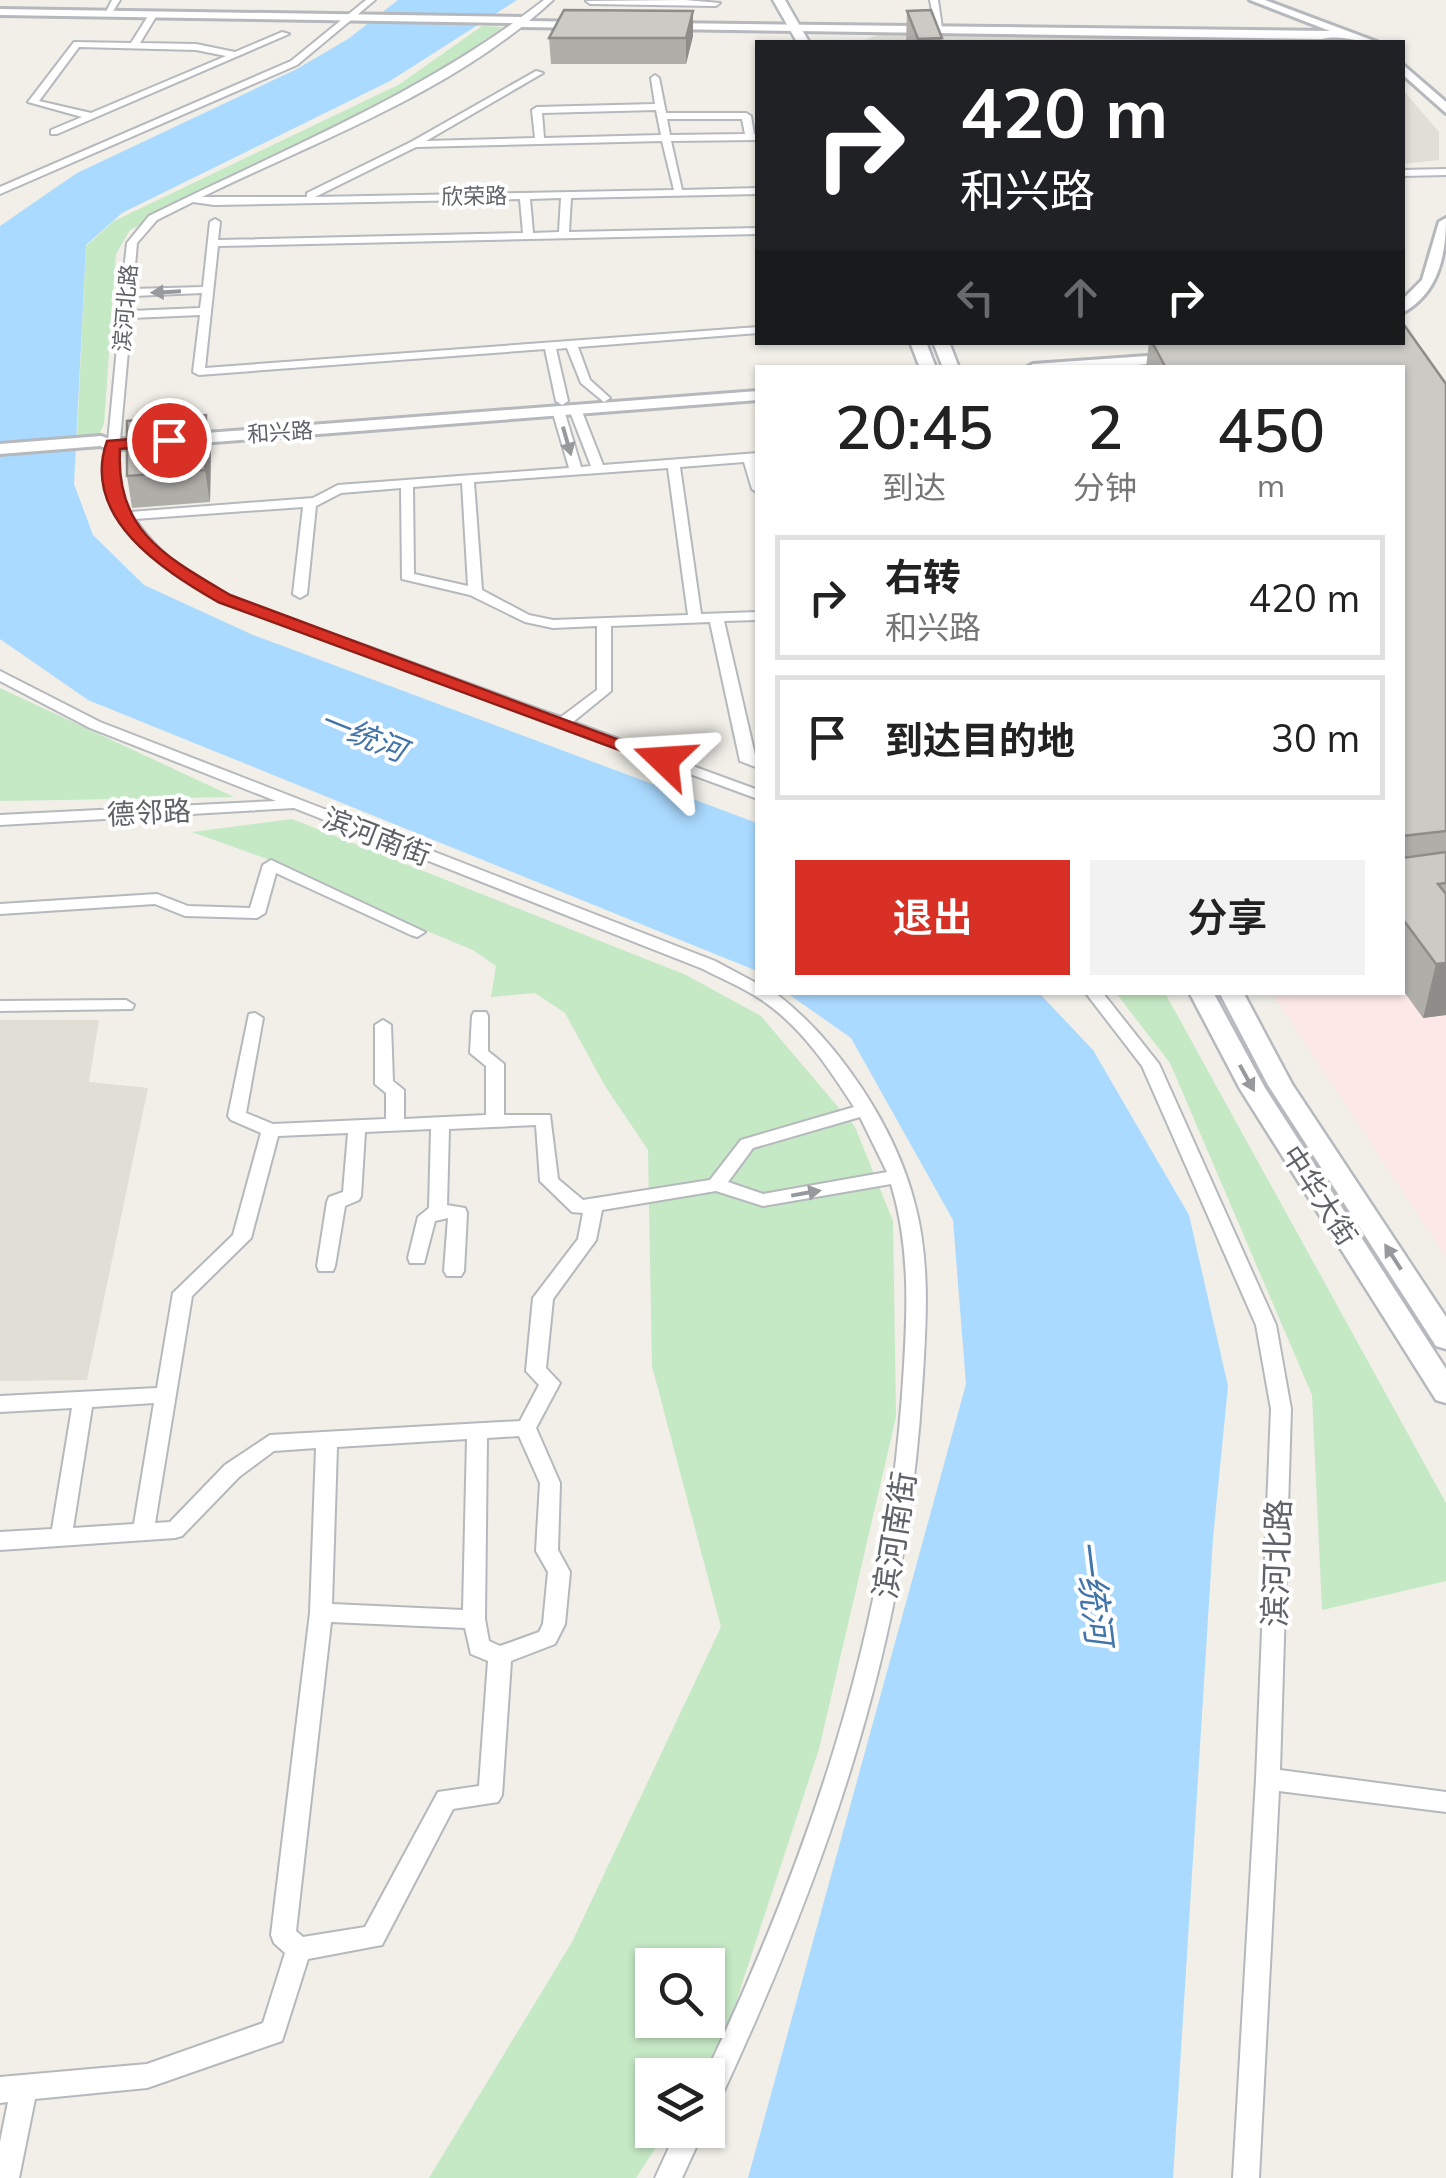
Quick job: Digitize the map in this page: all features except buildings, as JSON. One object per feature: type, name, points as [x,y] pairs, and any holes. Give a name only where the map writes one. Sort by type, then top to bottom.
[{"type":"main road","points":[[780,0],[802,40]]},
{"type":"main road","points":[[805,10],[817,40]]},
{"type":"main road","name":"中华大街","points":[[1203,995],[1252,1089],[1446,1392]]},
{"type":"main road","name":"中华大街","points":[[1234,995],[1280,1085],[1446,1339]]},
{"type":"street","points":[[106,14],[116,0]]},
{"type":"street","points":[[1,190],[294,63],[322,45],[345,18],[370,0]]},
{"type":"street","name":"滨河北路","points":[[549,0],[525,21],[436,79],[153,218],[132,243],[109,440],[110,484],[141,542],[180,572],[224,598],[755,794]]},
{"type":"street","points":[[934,0],[939,26]]},
{"type":"street","points":[[1243,0],[1364,40]]},
{"type":"street","points":[[1255,0],[1351,40]]},
{"type":"street","points":[[590,1],[714,2],[726,22]]},
{"type":"street","points":[[0,12],[601,22]]},
{"type":"street","points":[[134,45],[159,15]]},
{"type":"street","points":[[146,46],[159,15]]},
{"type":"street","points":[[796,25],[648,23],[1331,30]]},
{"type":"street","points":[[813,26],[1331,30]]},
{"type":"street","points":[[54,132],[285,34]]},
{"type":"street","points":[[92,116],[33,102],[78,44],[196,47],[236,55]]},
{"type":"street","points":[[1405,64],[1421,70],[1446,98]]},
{"type":"street","points":[[1405,66],[1446,109]]},
{"type":"street","points":[[311,195],[414,144],[538,70],[543,110]]},
{"type":"street","points":[[655,78],[678,188]]},
{"type":"street","points":[[414,144],[754,137],[746,116],[537,110],[540,141]]},
{"type":"street","points":[[1405,176],[1446,175]]},
{"type":"street","name":"欣荣路","points":[[205,192],[224,197],[755,189]]},
{"type":"street","name":"欣荣路","points":[[191,198],[214,202],[755,189]]},
{"type":"street","points":[[564,235],[566,195]]},
{"type":"street","points":[[524,196],[528,236]]},
{"type":"street","points":[[215,222],[198,372],[755,330]]},
{"type":"street","points":[[1405,306],[1430,280],[1446,222]]},
{"type":"street","points":[[214,242],[755,231]]},
{"type":"street","points":[[1405,320],[1446,281]]},
{"type":"street","points":[[124,294],[208,290]]},
{"type":"street","points":[[124,315],[206,311]]},
{"type":"street","points":[[571,344],[585,381],[604,398]]},
{"type":"street","points":[[550,346],[576,471]]},
{"type":"street","points":[[1092,365],[1190,360],[1149,365]]},
{"type":"street","name":"和兴路","points":[[565,407],[604,398],[755,387]]},
{"type":"street","name":"和兴路","points":[[0,448],[755,395]]},
{"type":"street","points":[[565,407],[598,467]]},
{"type":"street","points":[[124,516],[310,503],[338,489],[753,457]]},
{"type":"street","points":[[673,464],[695,618]]},
{"type":"street","points":[[468,479],[476,592]]},
{"type":"street","points":[[407,484],[406,576],[476,592],[525,618],[553,624],[755,616]]},
{"type":"street","points":[[300,594],[310,503]]},
{"type":"street","points":[[716,618],[747,761],[755,763]]},
{"type":"street","points":[[563,723],[604,691],[604,622]]},
{"type":"street","name":"滨河南街","points":[[0,675],[95,725],[709,965],[755,990]]},
{"type":"street","name":"德邻路","points":[[0,820],[298,805]]},
{"type":"street","points":[[0,909],[157,899],[185,911],[257,913],[272,865],[417,932]]},
{"type":"street","name":"滨河南街","points":[[725,2063],[752,2007],[840,1777],[872,1665],[903,1496],[912,1408],[916,1296],[911,1223],[897,1177],[866,1109],[812,1036],[763,995]]},
{"type":"street","name":"滨河北路","points":[[1095,995],[1150,1064],[1266,1325],[1281,1409],[1268,1779],[1246,2178]]},
{"type":"street","points":[[0,1006],[126,1005]]},
{"type":"street","points":[[480,1016],[479,1054],[494,1064],[495,1120]]},
{"type":"street","points":[[255,1018],[237,1116],[271,1130],[544,1118],[550,1181],[580,1207],[716,1185],[763,1200],[897,1177]]},
{"type":"street","points":[[383,1025],[384,1084],[395,1090],[395,1124]]},
{"type":"street","points":[[716,1185],[748,1144],[866,1109]]},
{"type":"street","points":[[440,1123],[440,1210]]},
{"type":"street","points":[[326,1266],[336,1202],[352,1196],[358,1126]]},
{"type":"street","points":[[143,1532],[183,1292],[242,1238],[271,1130]]},
{"type":"street","points":[[526,1428],[550,1383],[536,1371],[543,1298],[587,1240],[594,1205]]},
{"type":"street","points":[[417,1258],[427,1217],[440,1210],[458,1213],[454,1271]]},
{"type":"street","points":[[0,1404],[167,1395]]},
{"type":"street","points":[[61,1537],[83,1400]]},
{"type":"street","points":[[0,1541],[175,1530],[232,1471],[270,1443],[526,1428]]},
{"type":"street","points":[[477,1431],[474,1619],[479,1647],[500,1656],[547,1638],[554,1624],[559,1572],[547,1551],[550,1483],[526,1428]]},
{"type":"street","points":[[298,1949],[282,1935],[321,1613],[327,1441]]},
{"type":"street","points":[[321,1613],[474,1619]]},
{"type":"street","points":[[298,1949],[373,1937],[446,1799],[490,1795],[500,1656]]},
{"type":"street","points":[[1268,1779],[1446,1802]]},
{"type":"street","points":[[6,2178],[12,2088],[146,2076],[272,2032],[298,1949]]},
{"type":"street","points":[[668,2178],[683,2148]]},
{"type":"shaded area","points":[[883,33],[1211,40],[864,40]]},
{"type":"shaded area","points":[[1405,92],[1439,132],[1439,160],[1405,164]]},
{"type":"shaded area","points":[[1446,900],[1446,1257],[1273,995],[1405,995],[1405,906]]},
{"type":"shaded area","points":[[0,1020],[99,1020],[89,1082],[148,1088],[87,1380],[0,1381]]},
{"type":"green space","points":[[482,26],[503,27],[424,82],[130,230],[116,254],[104,424],[99,435],[77,436],[86,246],[114,221],[400,84]]},
{"type":"green space","points":[[0,688],[234,797],[0,801]]},
{"type":"green space","points":[[292,819],[686,975],[761,1016],[855,1127],[893,1221],[896,1417],[819,1749],[725,2036],[725,1948],[635,1948],[635,2038],[724,2038],[714,2058],[635,2058],[635,2148],[655,2148],[636,2178],[429,2178],[572,1942],[721,1627],[652,1366],[648,1150],[605,1086],[565,1013],[535,993],[491,997],[496,966],[473,950],[354,901],[278,863],[192,832]]},
{"type":"green space","points":[[1118,995],[1166,995],[1446,1503],[1446,1581],[1322,1610],[1312,1395],[1170,1063]]},
{"type":"water","name":"一统河","points":[[398,0],[517,0],[390,81],[122,213],[86,245],[74,484],[93,535],[144,585],[253,635],[755,822],[755,970],[88,700],[0,639],[0,226],[77,173],[295,70],[348,39]]},
{"type":"water","name":"一统河","points":[[790,995],[1041,995],[1093,1050],[1189,1215],[1228,1386],[1213,1538],[1173,2178],[748,2178],[966,1384],[953,1220],[851,1038]]},
{"type":"route","points":[[169,440],[112,445],[110,484],[141,542],[180,572],[224,598],[664,760]]}]
